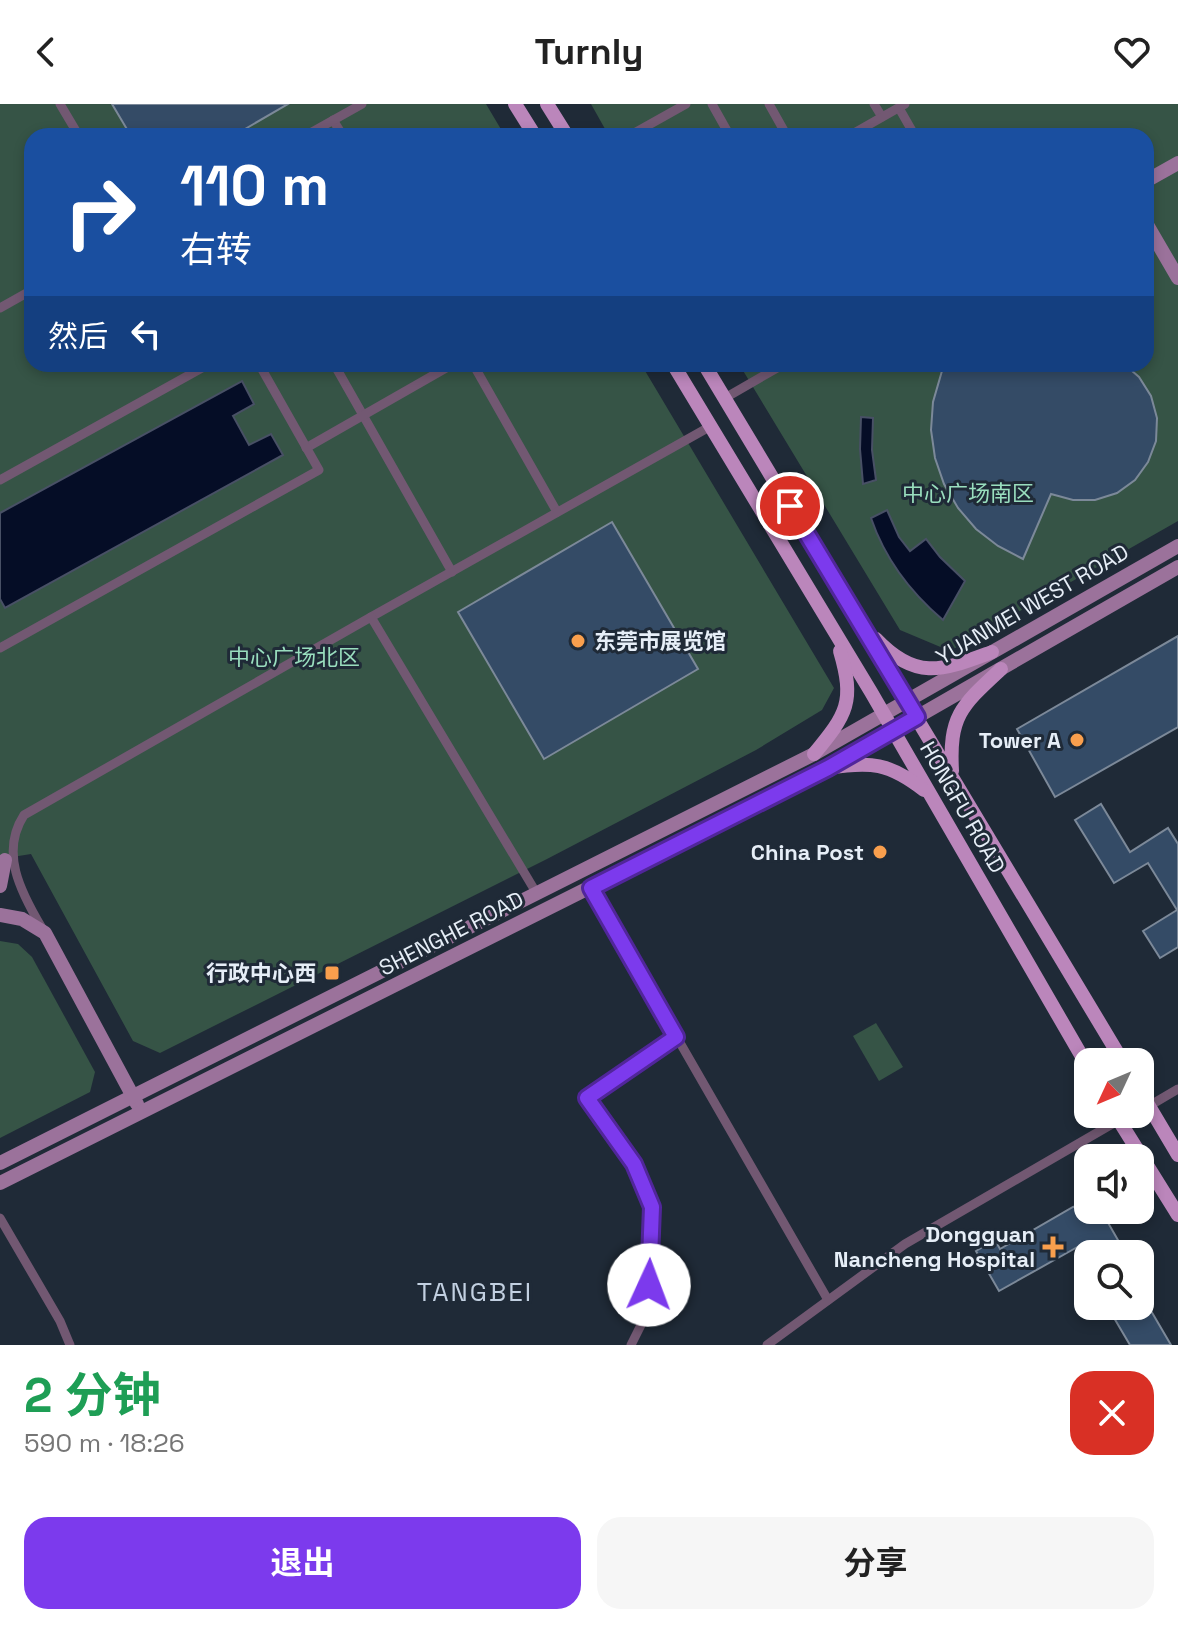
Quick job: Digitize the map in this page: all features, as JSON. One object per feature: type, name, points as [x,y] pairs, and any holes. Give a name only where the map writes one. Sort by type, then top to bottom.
[{"type":"main road","points":[[515,104],[530,128]]},
{"type":"main road","points":[[547,104],[562,128]]},
{"type":"main road","points":[[1154,176],[1178,163]]},
{"type":"main road","points":[[1154,237],[1178,278]]},
{"type":"main road","name":"HONGFU ROAD","points":[[678,372],[884,714],[1077,1048]]},
{"type":"main road","name":"HONGFU ROAD","points":[[709,372],[1115,1048]]},
{"type":"main road","name":"YUANMEI WEST ROAD","points":[[908,700],[1178,546]]},
{"type":"main road","name":"YUANMEI WEST ROAD","points":[[917,717],[1178,567]]},
{"type":"main road","points":[[855,614],[902,662],[930,670],[992,652]]},
{"type":"main road","points":[[814,754],[836,727],[846,707],[848,680],[834,631]]},
{"type":"main road","points":[[952,776],[951,741],[955,722],[973,694],[1001,669]]},
{"type":"main road","name":"SHENGHE ROAD","points":[[0,1163],[814,754],[908,700]]},
{"type":"main road","name":"SHENGHE ROAD","points":[[0,1183],[828,768],[917,717]]},
{"type":"main road","points":[[828,768],[858,763],[875,764],[895,770],[930,794]]},
{"type":"main road","points":[[0,886],[5,860]]},
{"type":"main road","points":[[0,915],[22,919],[45,933],[141,1113]]},
{"type":"main road","points":[[1154,1114],[1178,1155]]},
{"type":"main road","points":[[1124,1128],[1178,1215]]},
{"type":"street","points":[[60,104],[74,128]]},
{"type":"street","points":[[319,128],[362,104]]},
{"type":"street","points":[[643,128],[686,104]]},
{"type":"street","points":[[712,104],[726,128]]},
{"type":"street","points":[[769,104],[782,128]]},
{"type":"street","points":[[874,104],[882,117]]},
{"type":"street","points":[[863,128],[902,106],[912,128]]},
{"type":"street","points":[[333,120],[338,128]]},
{"type":"street","points":[[0,308],[24,294]]},
{"type":"street","points":[[0,480],[195,372]]},
{"type":"street","points":[[0,648],[319,470],[265,372]]},
{"type":"street","points":[[339,372],[452,572]]},
{"type":"street","points":[[306,448],[439,372]]},
{"type":"street","points":[[478,372],[557,512]]},
{"type":"street","points":[[725,398],[770,372]]},
{"type":"street","points":[[45,933],[5,860],[6,835],[24,815],[711,426]]},
{"type":"street","points":[[371,617],[537,894]]},
{"type":"street","points":[[591,888],[828,1300]]},
{"type":"street","points":[[631,1345],[648,1311],[652,1207],[634,1164],[587,1098],[676,1037]]},
{"type":"street","points":[[1154,1103],[1178,1089]]},
{"type":"street","points":[[767,1345],[905,1244],[1099,1128]]},
{"type":"street","points":[[0,1218],[60,1321],[70,1345]]},
{"type":"green space","name":"中心广场北区","points":[[0,104],[486,104],[500,128],[24,128],[24,372],[646,372],[834,688],[822,710],[756,750],[547,859],[160,1053],[133,1041],[31,854],[0,859]]},
{"type":"green space","name":"中心广场南区","points":[[591,104],[1178,104],[1178,521],[950,651],[900,630],[744,372],[1154,372],[1154,128],[604,128]]},
{"type":"green space","points":[[0,941],[18,944],[32,957],[95,1072],[90,1092],[0,1138]]},
{"type":"green space","points":[[876,1023],[903,1067],[879,1081],[853,1036]]},
{"type":"water","points":[[242,381],[254,404],[233,416],[249,445],[271,434],[283,455],[5,608],[0,599],[0,513]]},
{"type":"water","points":[[861,417],[873,418],[872,450],[876,480],[863,484],[860,449]]},
{"type":"water","points":[[887,510],[899,537],[910,551],[926,539],[965,581],[943,620],[909,586],[891,561],[871,518]]},
{"type":"building","points":[[112,104],[288,104],[247,128],[126,128]]},
{"type":"building","points":[[942,372],[1133,372],[1151,396],[1157,418],[1156,441],[1148,462],[1135,480],[1117,493],[1095,500],[1073,500],[1051,494],[1023,559],[998,546],[976,529],[958,508],[944,484],[935,458],[931,430],[933,402]]},
{"type":"building","name":"东莞市展览馆","points":[[612,522],[698,669],[544,759],[458,612]]},
{"type":"building","points":[[1178,636],[1178,727],[1055,797],[1017,729]]},
{"type":"building","points":[[1101,804],[1130,852],[1168,828],[1178,844],[1178,947],[1160,958],[1143,931],[1177,910],[1148,863],[1114,883],[1075,820]]},
{"type":"building","points":[[1073,1207],[1074,1224],[1109,1224],[1118,1240],[1074,1240],[1074,1249],[999,1291],[976,1251],[995,1240],[1000,1249]]},
{"type":"building","points":[[1154,1316],[1171,1345],[1130,1345],[1115,1320],[1154,1320]]},
{"type":"place","name":"东莞市展览馆","points":[[578,641]]},
{"type":"place","name":"Tower A","points":[[1077,740]]},
{"type":"place","name":"China Post","points":[[880,852]]},
{"type":"place","name":"行政中心西","points":[[332,973]]},
{"type":"place","name":"Dongguan Nancheng Hospital","points":[[1053,1247]]},
{"type":"district","name":"TANGBEI","points":[[475,1292]]},
{"type":"route","points":[[649,1285],[652,1207],[634,1164],[587,1098],[676,1037],[591,888],[828,768],[917,717],[790,506]]}]
